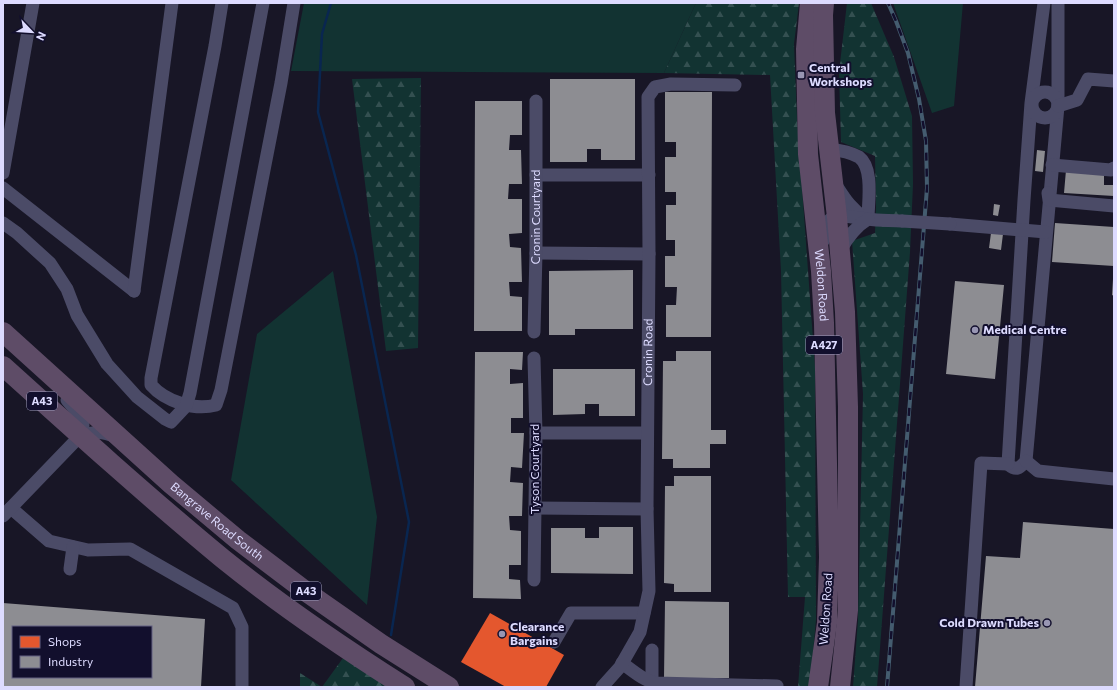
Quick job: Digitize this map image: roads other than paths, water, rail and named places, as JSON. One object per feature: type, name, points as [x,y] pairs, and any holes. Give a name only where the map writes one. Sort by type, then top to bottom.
[{"type":"highway","name":"Weldon Road","points":[[810,3],[806,49],[808,154],[821,271],[824,323],[829,557],[827,623],[818,687]]},
{"type":"highway","name":"Weldon Road","points":[[824,3],[825,112],[837,216],[845,312],[848,407],[848,610],[840,687]]},
{"type":"highway","name":"Bangrave Road South","points":[[3,332],[171,484],[244,545],[308,593],[381,644],[449,687]]},
{"type":"highway","name":"Bangrave Road South","points":[[3,366],[137,485],[229,563],[290,610],[365,662],[405,687]]},
{"type":"street","points":[[3,173],[34,3]]},
{"type":"street","points":[[3,188],[134,291],[172,3]]},
{"type":"street","points":[[222,3],[151,378],[151,385],[156,391],[186,406],[208,407],[216,405],[221,390],[281,83],[294,3]]},
{"type":"street","points":[[3,223],[17,233],[50,263],[67,289],[77,315],[107,364],[136,397],[171,422],[186,406],[190,394],[263,3]]},
{"type":"street","points":[[1008,464],[1024,200],[1032,178],[1035,148],[1030,124],[1031,102],[1044,3]]},
{"type":"street","points":[[966,687],[981,463],[1008,464],[1012,468],[1016,469],[1021,467],[1026,462],[1058,106],[1058,3]]},
{"type":"street","points":[[1058,106],[1077,100],[1088,78],[1114,81]]},
{"type":"street","name":"Cronin Road","points":[[602,687],[622,663],[640,632],[649,591],[647,509],[648,97],[655,87],[672,84],[735,85]]},
{"type":"street","points":[[1044,91],[1052,94],[1058,101],[1058,106],[1057,110],[1052,116],[1043,118],[1039,117],[1033,111],[1031,102],[1036,95],[1044,91]]},
{"type":"street","name":"Cronin Courtyard","points":[[534,332],[536,253],[536,101]]},
{"type":"street","points":[[1049,200],[1045,178],[1047,150],[1056,129]]},
{"type":"street","points":[[829,149],[857,156],[867,167],[869,176],[868,220]]},
{"type":"street","points":[[1052,165],[1111,170],[1114,168]]},
{"type":"street","points":[[536,175],[649,175]]},
{"type":"street","points":[[833,180],[844,199],[853,209],[868,220]]},
{"type":"street","points":[[1049,200],[1114,206]]},
{"type":"street","points":[[821,271],[823,230],[828,222],[837,216],[868,220],[950,224],[1046,232]]},
{"type":"street","points":[[840,251],[847,238],[860,224],[868,220]]},
{"type":"street","points":[[536,253],[648,254]]},
{"type":"street","name":"Tyson Courtyard","points":[[534,358],[536,433],[534,580]]},
{"type":"street","points":[[36,362],[78,413],[83,425],[80,435],[7,512],[49,542],[88,550],[130,549],[233,608],[242,627],[242,687]]},
{"type":"street","points":[[80,435],[94,432],[107,433],[123,441]]},
{"type":"street","points":[[536,433],[647,434]]},
{"type":"street","points":[[1026,462],[1038,471],[1114,479]]},
{"type":"street","points":[[535,508],[647,509]]},
{"type":"street","points":[[70,569],[73,547]]},
{"type":"street","points":[[554,642],[571,613],[644,613]]},
{"type":"street","points":[[652,650],[652,682]]},
{"type":"street","points":[[622,663],[644,678],[652,682],[664,684],[777,686]]},
{"type":"waterway","points":[[331,3],[322,34],[318,112],[356,255],[409,522],[391,635]]},
{"type":"railway","points":[[887,687],[927,188],[926,141],[919,99],[908,53],[888,3]]},
{"type":"place","name":"Central Workshops","points":[[801,75]]},
{"type":"place","name":"Medical Centre","points":[[975,330]]},
{"type":"place","name":"Cold Drawn Tubes","points":[[1047,623]]},
{"type":"place","name":"Clearance Bargains","points":[[502,634]]}]
